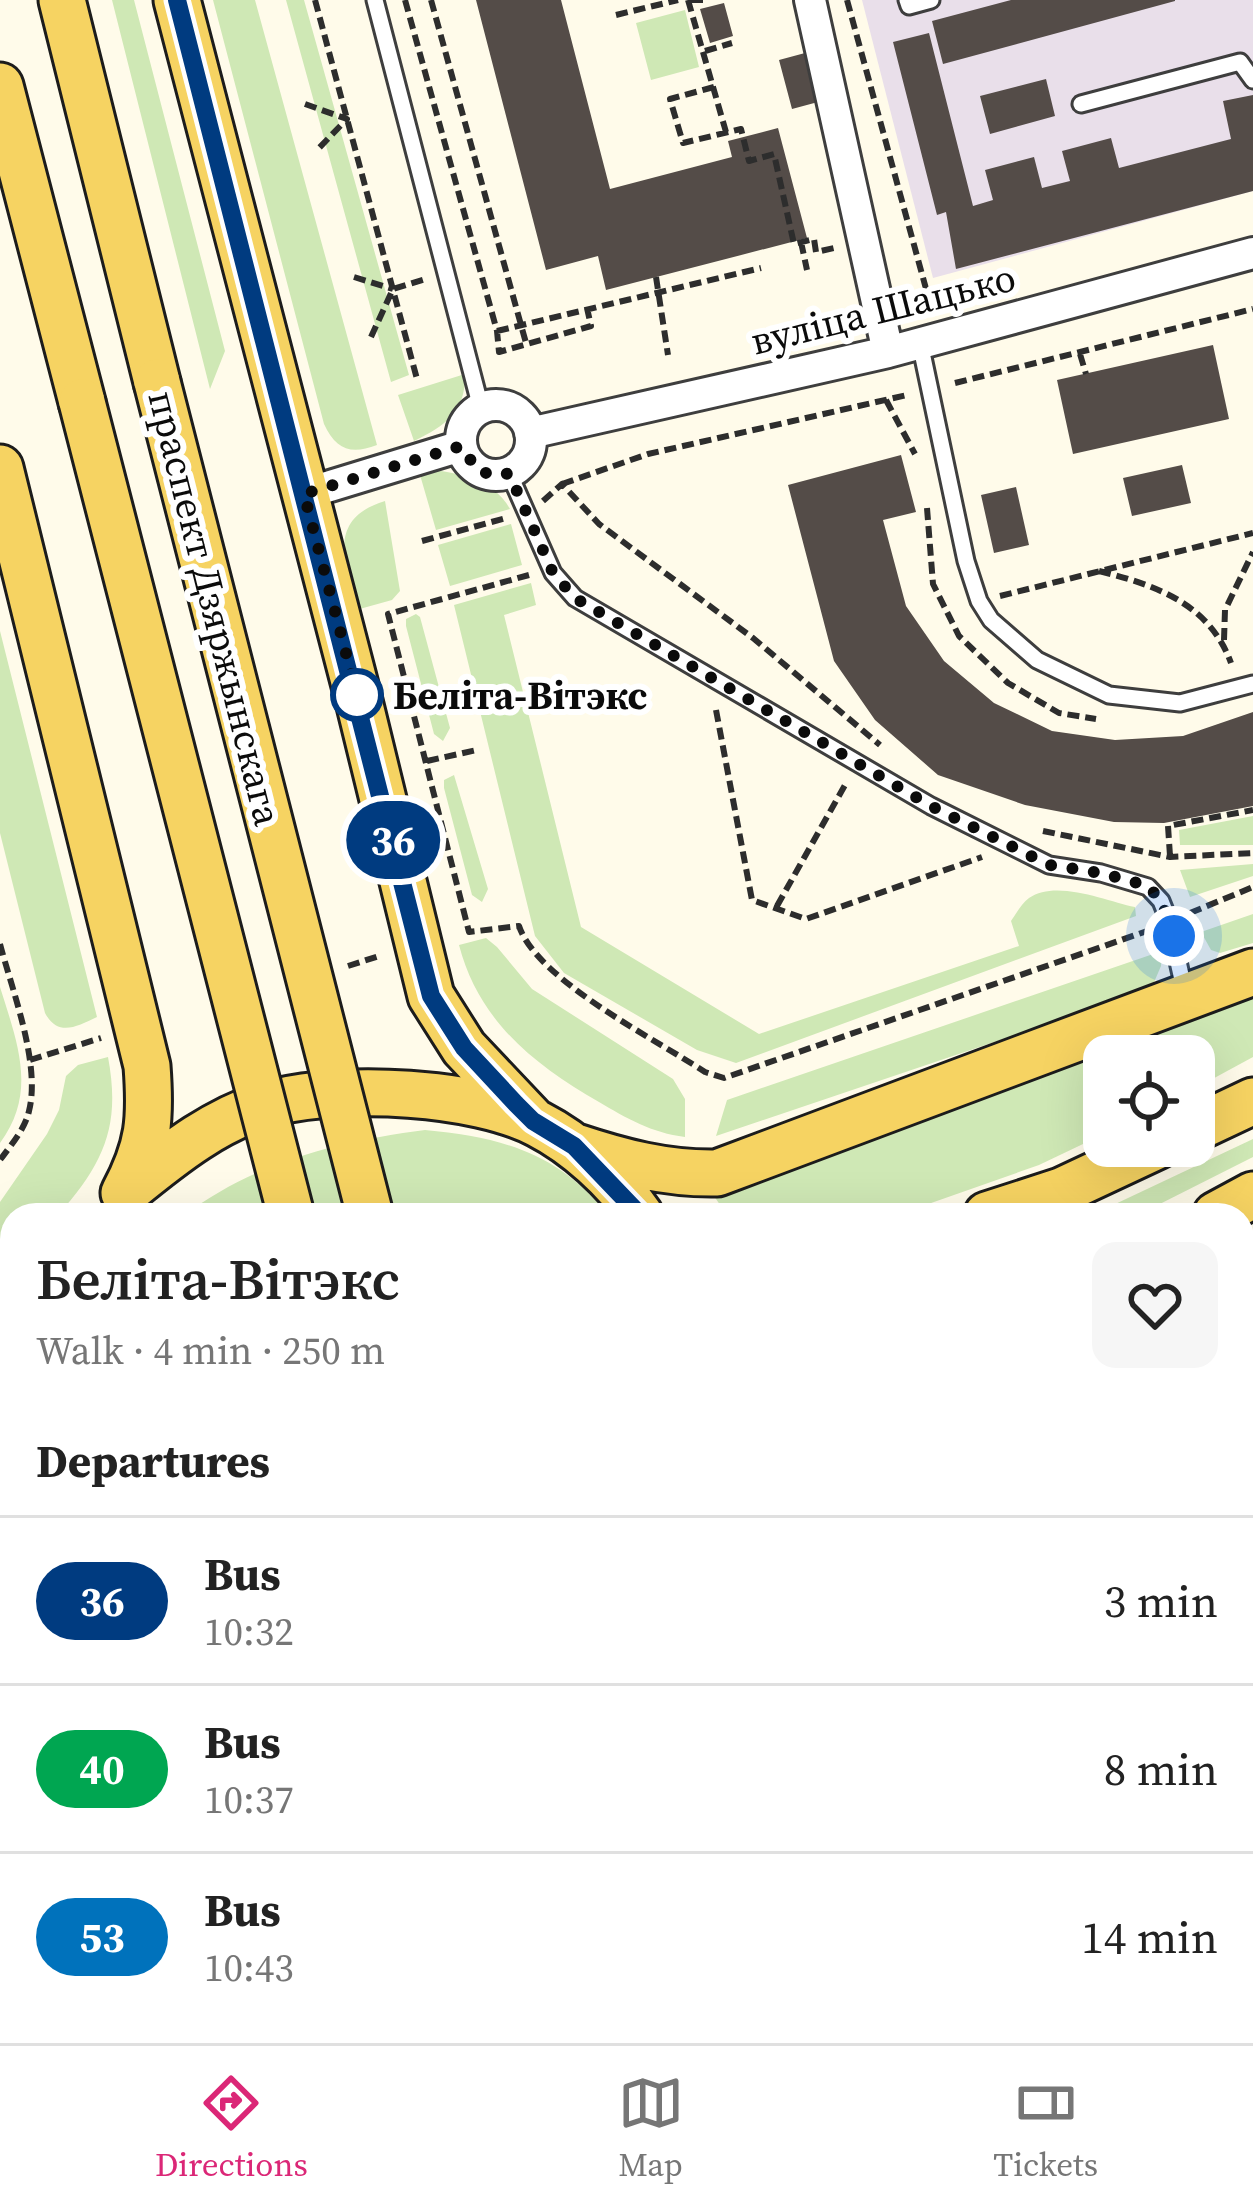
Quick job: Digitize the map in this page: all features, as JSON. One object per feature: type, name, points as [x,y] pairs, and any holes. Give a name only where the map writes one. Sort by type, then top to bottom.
[{"type":"main road","name":"праспект Дзяржынскага","points":[[62,0],[367,1203]]},
{"type":"main road","points":[[177,0],[431,996],[464,1048],[533,1121],[574,1146],[623,1163],[686,1174],[717,1173],[1253,972]]},
{"type":"main road","name":"праспект Дзяржынскага","points":[[0,86],[288,1203]]},
{"type":"main road","points":[[0,467],[147,1066],[150,1099],[144,1154],[115,1203]]},
{"type":"main road","points":[[115,1203],[171,1154],[220,1124],[275,1102],[351,1091],[400,1094],[437,1097],[533,1121]]},
{"type":"main road","points":[[1215,1119],[1253,1101]]},
{"type":"main road","points":[[574,1146],[630,1203]]},
{"type":"main road","points":[[1024,1203],[1112,1167]]},
{"type":"street","points":[[810,0],[888,352]]},
{"type":"street","name":"вуліца Шацько","points":[[530,433],[888,352],[1253,253]]},
{"type":"street","points":[[482,408],[510,408],[525,420],[530,433],[525,460],[509,473],[499,476],[478,471],[461,446],[465,424],[482,408]]},
{"type":"street","points":[[304,494],[461,446]]},
{"type":"lane","points":[[375,0],[482,408]]},
{"type":"lane","points":[[907,0],[909,6],[931,0]]},
{"type":"lane","points":[[1081,104],[1240,62],[1253,80]]},
{"type":"lane","points":[[920,344],[966,561],[979,601],[991,620],[1037,660],[1109,695],[1180,703],[1246,686]]},
{"type":"lane","points":[[509,473],[553,573],[575,598],[931,806],[1049,865],[1148,886],[1169,921],[1187,1000]]},
{"type":"path","points":[[316,0],[417,380]]},
{"type":"path","points":[[405,0],[499,352],[591,326],[587,308]]},
{"type":"path","points":[[430,0],[526,343]]},
{"type":"path","points":[[616,15],[678,0]]},
{"type":"path","points":[[706,0],[689,0],[726,132]]},
{"type":"path","points":[[847,0],[932,308]]},
{"type":"path","points":[[705,51],[732,44]]},
{"type":"path","points":[[714,87],[670,99],[682,143],[741,129],[749,161],[774,154],[794,241],[814,239]]},
{"type":"path","points":[[305,104],[347,119]]},
{"type":"path","points":[[319,148],[347,119]]},
{"type":"path","points":[[801,242],[806,270]]},
{"type":"path","points":[[354,278],[393,290],[478,264]]},
{"type":"path","points":[[497,331],[761,268]]},
{"type":"path","points":[[656,277],[668,356]]},
{"type":"path","points":[[371,337],[393,290]]},
{"type":"path","points":[[422,541],[529,513],[562,484],[648,454],[1253,309]]},
{"type":"path","points":[[1080,353],[1086,374]]},
{"type":"path","points":[[562,484],[599,524],[753,638],[890,753]]},
{"type":"path","points":[[946,610],[1253,532]]},
{"type":"path","points":[[1224,643],[1225,610],[1253,553]]},
{"type":"path","points":[[1099,571],[1153,584],[1195,611],[1224,643],[1246,686]]},
{"type":"path","points":[[535,573],[388,614],[470,932],[519,926],[525,945],[549,970],[705,1072],[724,1078],[1253,887]]},
{"type":"path","points":[[714,701],[752,900],[806,919],[988,855]]},
{"type":"path","points":[[428,761],[477,750]]},
{"type":"path","points":[[777,906],[846,782]]},
{"type":"path","points":[[1170,856],[1168,826],[1253,810]]},
{"type":"path","points":[[1041,831],[1170,856],[1253,853]]},
{"type":"path","points":[[0,944],[30,1060],[29,1114],[0,1160]]},
{"type":"path","points":[[30,1060],[110,1036]]},
{"type":"shaded area","points":[[862,0],[1253,0],[1253,191],[933,278]]},
{"type":"green space","points":[[112,0],[134,0],[225,351],[210,389]]},
{"type":"green space","points":[[213,0],[255,0],[377,445],[345,448],[324,424]]},
{"type":"green space","points":[[286,0],[304,0],[409,375],[391,382]]},
{"type":"green space","points":[[685,10],[699,67],[651,80],[636,23]]},
{"type":"green space","points":[[465,374],[462,398],[452,416],[414,441],[398,395]]},
{"type":"green space","points":[[418,468],[482,483],[510,509],[436,530]]},
{"type":"green space","points":[[385,501],[400,591],[392,600],[356,610],[345,560],[347,531],[366,509]]},
{"type":"green space","points":[[511,524],[522,565],[450,586],[438,545]]},
{"type":"green space","points":[[531,583],[536,605],[504,615],[581,927],[759,1034],[1019,946],[1011,921],[1026,900],[1040,893],[1067,891],[1096,897],[1135,907],[1136,916],[736,1063],[697,1050],[564,973],[535,936],[454,605]]},
{"type":"green space","points":[[416,614],[450,728],[443,741],[434,734],[406,626],[406,619]]},
{"type":"green space","points":[[0,631],[97,1017],[68,1028],[56,1025],[45,1013],[0,833]]},
{"type":"green space","points":[[454,775],[488,889],[482,902],[472,895],[444,788],[444,780]]},
{"type":"green space","points":[[1253,816],[1253,845],[1180,845],[1179,830]]},
{"type":"green space","points":[[1253,864],[1253,876],[1190,897],[1180,870]]},
{"type":"green space","points":[[1253,914],[1253,943],[1220,953],[1211,950],[1201,932]]},
{"type":"green space","points":[[486,938],[532,989],[673,1079],[685,1099],[685,1137],[650,1128],[609,1108],[552,1072],[512,1038],[480,996],[459,945]]},
{"type":"green space","points":[[1162,951],[1152,987],[716,1136],[727,1100]]},
{"type":"green space","points":[[0,987],[17,1047],[21,1086],[12,1124],[0,1143]]},
{"type":"green space","points":[[1253,995],[1253,1057],[1215,1078],[1215,1035],[1136,1035]]},
{"type":"green space","points":[[1083,1053],[1083,1144],[1039,1165],[931,1203],[719,1203],[705,1183]]},
{"type":"green space","points":[[108,1057],[111,1081],[110,1124],[87,1178],[67,1203],[0,1203],[47,1134],[59,1110],[66,1076],[78,1065]]},
{"type":"green space","points":[[425,1130],[504,1144],[549,1163],[598,1203],[203,1203],[269,1168],[361,1140]]},
{"type":"green space","points":[[1253,1139],[1253,1157],[1162,1203],[1117,1203],[1194,1167],[1215,1167],[1215,1157]]},
{"type":"building","points":[[476,0],[561,0],[610,189],[732,157],[728,141],[778,128],[807,238],[606,290],[598,256],[546,270]]},
{"type":"building","points":[[1011,0],[1175,1],[943,64],[932,21]]},
{"type":"building","points":[[724,3],[733,36],[710,43],[700,9]]},
{"type":"building","points":[[929,33],[973,206],[993,200],[985,170],[1034,157],[1042,188],[1070,181],[1062,151],[1111,138],[1119,168],[1231,139],[1223,101],[1253,95],[1253,191],[956,269],[946,212],[937,215],[893,42]]},
{"type":"building","points":[[805,53],[818,102],[792,109],[779,60]]},
{"type":"building","points":[[1046,79],[1055,116],[990,134],[980,96]]},
{"type":"building","points":[[1213,345],[1229,419],[1073,454],[1057,380]]},
{"type":"building","points":[[901,455],[916,512],[883,520],[906,606],[944,661],[994,703],[1052,731],[1115,740],[1183,736],[1253,712],[1253,806],[1164,823],[1114,822],[1025,805],[938,775],[875,720],[834,661],[788,485]]},
{"type":"building","points":[[1182,465],[1191,503],[1132,516],[1123,478]]},
{"type":"building","points":[[1016,487],[1029,545],[994,553],[981,495]]},
{"type":"bus line","name":"36","points":[[177,0],[431,996],[464,1048],[516,1104],[533,1121],[574,1146],[631,1203]]},
{"type":"place","name":"Беліта-Вітэкс","points":[[357,695]]},
{"type":"route","points":[[357,695],[304,494],[461,446],[478,471],[499,476],[509,473],[553,573],[575,598],[931,806],[1049,865],[1148,886],[1161,901],[1174,936]]}]
